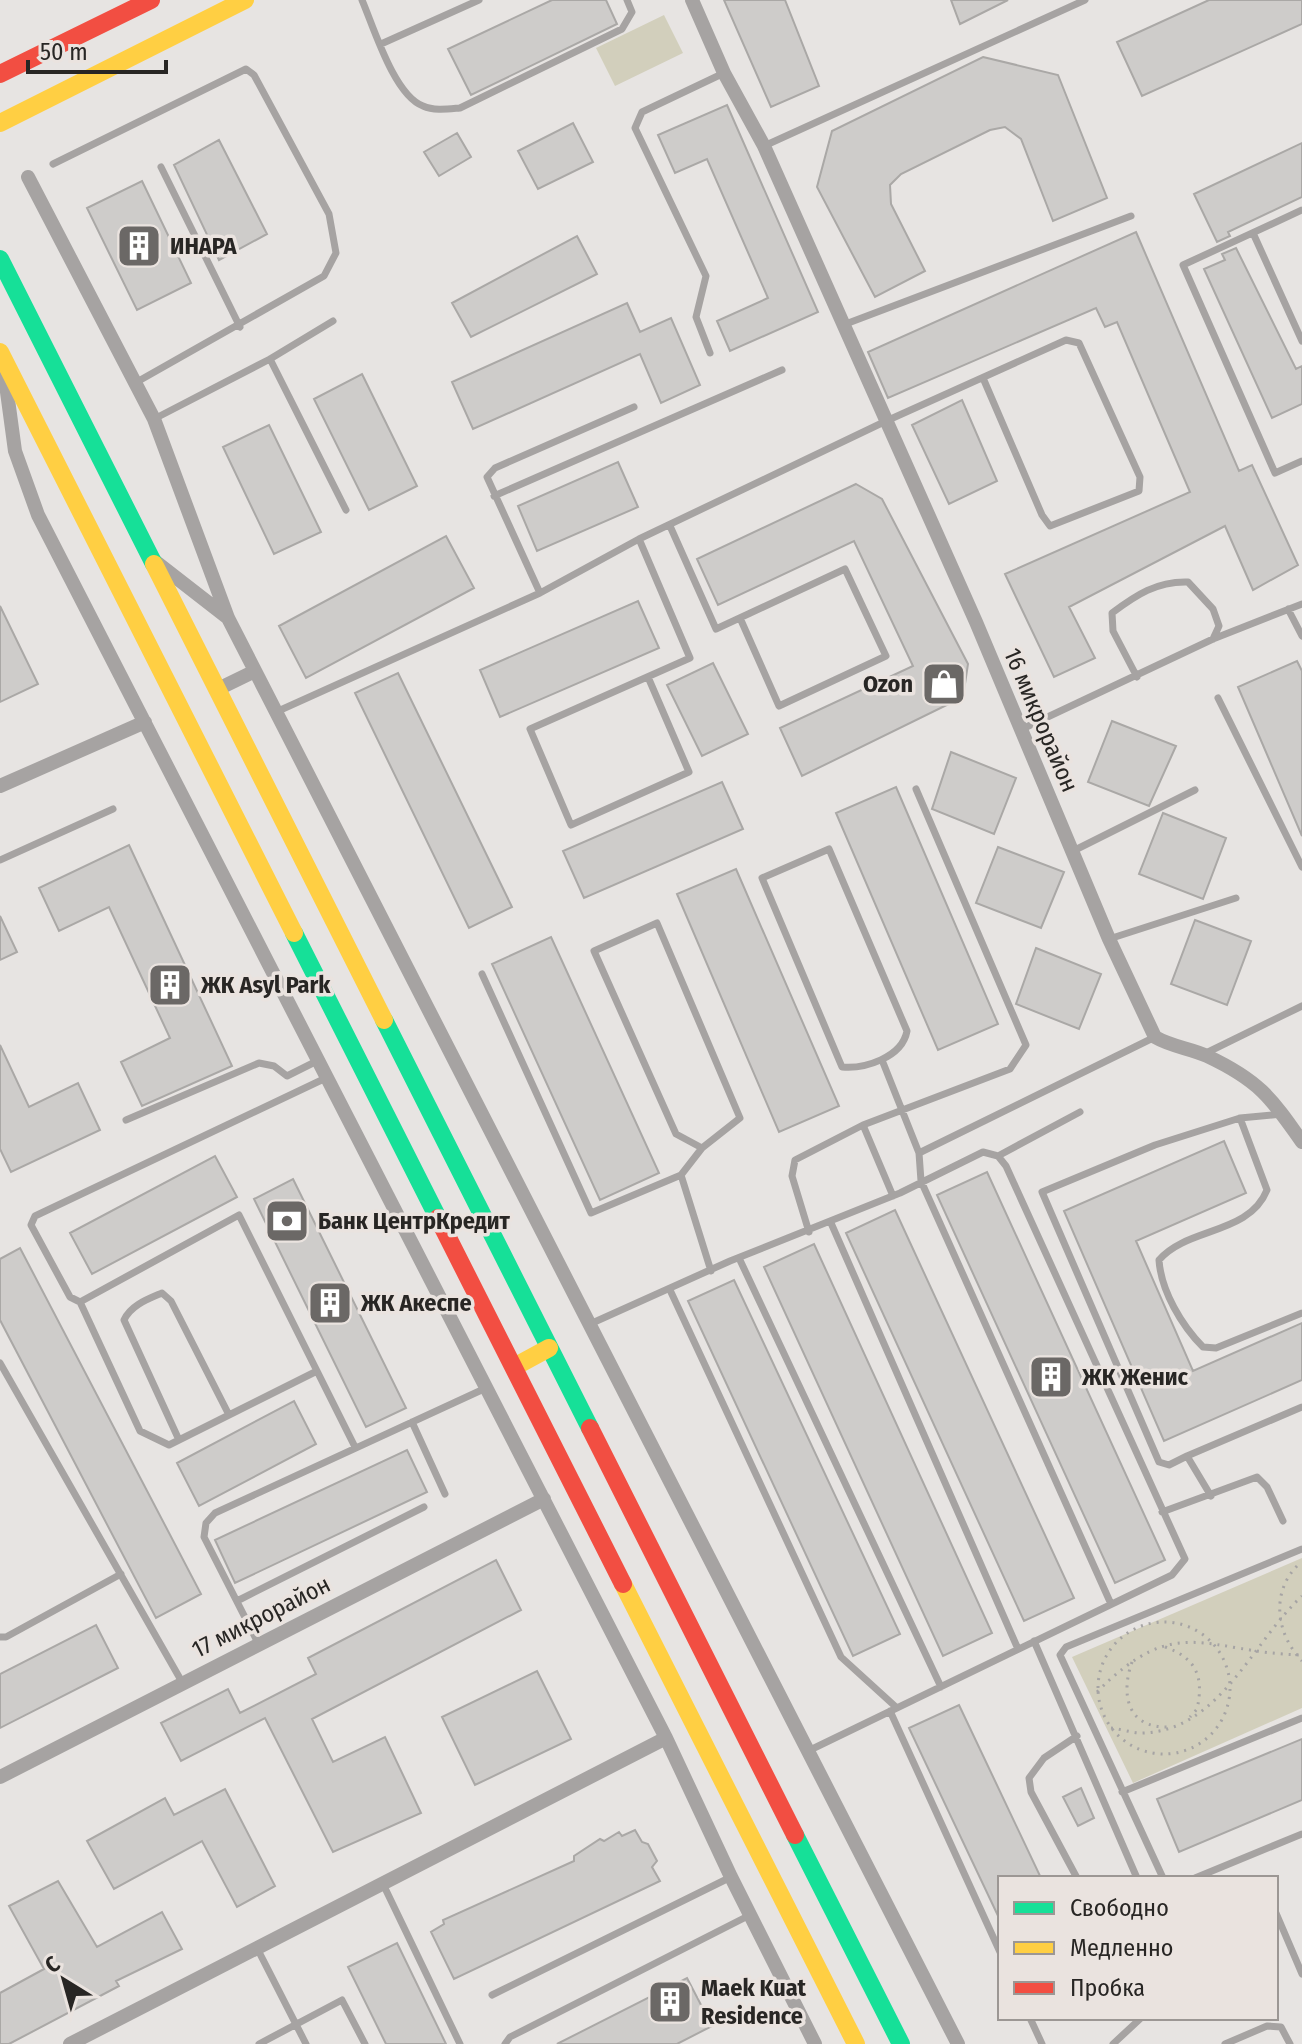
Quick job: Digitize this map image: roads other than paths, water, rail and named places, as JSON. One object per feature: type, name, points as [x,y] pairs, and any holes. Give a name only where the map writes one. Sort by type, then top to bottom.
[{"type":"main road","points":[[0,123],[245,0]]},
{"type":"main road","points":[[0,74],[144,2]]},
{"type":"main road","points":[[0,259],[901,2044]]},
{"type":"main road","points":[[1,355],[856,2044]]},
{"type":"main road","points":[[514,1367],[549,1348]]},
{"type":"street","name":"16 микрорайон","points":[[692,0],[724,73],[764,146],[884,422],[970,608],[1109,939],[1155,1037]]},
{"type":"street","points":[[28,177],[154,419],[228,618],[958,2044]]},
{"type":"street","points":[[1,355],[15,451],[38,515],[666,1738],[731,1877],[815,2044]]},
{"type":"street","points":[[149,557],[228,618]]},
{"type":"street","points":[[216,690],[255,671]]},
{"type":"street","points":[[0,786],[145,722]]},
{"type":"street","points":[[1155,1037],[1169,1046],[1204,1055],[1255,1081],[1302,1142]]},
{"type":"street","name":"17 микрорайон","points":[[0,1777],[544,1499]]},
{"type":"street","points":[[70,2044],[666,1738]]},
{"type":"lane","points":[[362,0],[410,99],[432,109],[460,108],[622,29],[632,12],[627,0]]},
{"type":"lane","points":[[381,44],[479,0]]},
{"type":"lane","points":[[764,146],[1085,0]]},
{"type":"lane","points":[[53,164],[246,69],[254,75],[329,214],[336,253],[324,276],[240,327],[134,384]]},
{"type":"lane","points":[[710,353],[696,317],[706,276],[635,128],[642,112],[724,73]]},
{"type":"lane","points":[[161,167],[240,327]]},
{"type":"lane","points":[[1302,210],[1183,265],[1275,473],[1302,461]]},
{"type":"lane","points":[[843,325],[1131,216]]},
{"type":"lane","points":[[1253,233],[1302,341]]},
{"type":"lane","points":[[154,419],[270,359],[333,321]]},
{"type":"lane","points":[[276,712],[540,593],[639,539],[884,422],[1066,340],[1079,343],[1140,477],[1139,491],[1050,526],[1042,515],[983,378]]},
{"type":"lane","points":[[270,359],[346,510]]},
{"type":"lane","points":[[494,496],[782,370]]},
{"type":"lane","points":[[540,593],[487,477],[495,468],[634,407]]},
{"type":"lane","points":[[670,526],[716,629],[845,569],[886,656],[779,706],[740,618]]},
{"type":"lane","points":[[639,539],[690,658],[530,729],[571,825],[689,772],[648,677]]},
{"type":"lane","points":[[1137,677],[1113,631],[1112,613],[1151,587],[1168,581],[1188,582],[1213,609],[1219,626],[1213,639]]},
{"type":"lane","points":[[1020,730],[1213,639],[1302,604]]},
{"type":"lane","points":[[1288,609],[1302,636]]},
{"type":"lane","points":[[1218,698],[1302,867]]},
{"type":"lane","points":[[809,1232],[792,1176],[795,1160],[903,1108],[1010,1069],[1026,1045],[916,789]]},
{"type":"lane","points":[[1073,851],[1195,790]]},
{"type":"lane","points":[[0,860],[113,809]]},
{"type":"lane","points":[[829,849],[907,1031],[905,1038],[882,1060],[859,1068],[842,1067],[762,878],[829,849]]},
{"type":"lane","points":[[1109,939],[1236,898]]},
{"type":"lane","points":[[482,974],[591,1213],[681,1175],[702,1148],[740,1118],[657,923],[594,951],[676,1134],[702,1148]]},
{"type":"lane","points":[[1204,1055],[1302,1006]]},
{"type":"lane","points":[[919,1153],[1155,1037]]},
{"type":"lane","points":[[126,1120],[259,1063],[274,1066],[287,1076],[319,1060]]},
{"type":"lane","points":[[882,1060],[919,1153],[921,1181],[1111,1604]]},
{"type":"lane","points":[[317,1371],[169,1445],[140,1431],[80,1302],[70,1297],[31,1225],[35,1216],[328,1077]]},
{"type":"lane","points":[[590,1324],[739,1258],[893,1196],[983,1152],[998,1156],[1080,1112]]},
{"type":"lane","points":[[1283,1114],[1240,1118],[1155,1145],[1042,1192],[1159,1462],[1169,1465],[1302,1407]]},
{"type":"lane","points":[[1240,1118],[1267,1190],[1261,1203],[1240,1220],[1168,1249],[1159,1260],[1160,1271],[1182,1322],[1203,1347],[1216,1348],[1302,1313]]},
{"type":"lane","points":[[863,1125],[893,1196]]},
{"type":"lane","points":[[808,1751],[1172,1575],[1185,1559],[1044,1245],[998,1156]]},
{"type":"lane","points":[[681,1175],[711,1271]]},
{"type":"lane","points":[[80,1302],[239,1215],[355,1447]]},
{"type":"lane","points":[[831,1223],[1018,1649]]},
{"type":"lane","points":[[739,1258],[941,1687]]},
{"type":"lane","points":[[670,1290],[841,1657],[893,1710],[998,1947]]},
{"type":"lane","points":[[179,1440],[124,1320],[128,1311],[147,1299],[162,1293],[171,1301],[229,1415]]},
{"type":"lane","points":[[0,1363],[182,1682]]},
{"type":"lane","points":[[258,1643],[204,1537],[206,1523],[215,1513],[487,1388]]},
{"type":"lane","points":[[412,1422],[445,1494]]},
{"type":"lane","points":[[1187,1456],[1211,1496]]},
{"type":"lane","points":[[1162,1512],[1257,1477],[1267,1487],[1283,1521]]},
{"type":"lane","points":[[237,1601],[424,1507]]},
{"type":"lane","points":[[1162,1876],[1060,1655],[1066,1647],[1302,1549]]},
{"type":"lane","points":[[0,1637],[6,1637],[121,1574]]},
{"type":"lane","points":[[1034,1641],[1136,1876]]},
{"type":"lane","points":[[1122,1792],[1302,1718]]},
{"type":"lane","points":[[1076,1876],[1031,1792],[1029,1778],[1044,1758],[1077,1736]]},
{"type":"lane","points":[[1200,1876],[1302,1834]]},
{"type":"lane","points":[[492,1995],[731,1877]]},
{"type":"lane","points":[[383,1883],[460,2044]]},
{"type":"lane","points":[[505,2044],[510,2037],[752,1914]]},
{"type":"lane","points":[[1278,1918],[1302,1974]]},
{"type":"lane","points":[[257,1948],[306,2044]]},
{"type":"lane","points":[[259,2044],[342,2000],[365,2044]]},
{"type":"lane","points":[[1031,2020],[1042,2044]]},
{"type":"lane","points":[[1113,2044],[1139,2020]]},
{"type":"lane","points":[[1225,2044],[1267,2026],[1281,2027],[1290,2044]]},
{"type":"place","name":"ИНАРА","points":[[139,246]]},
{"type":"place","name":"Ozon","points":[[944,684]]},
{"type":"place","name":"ЖК Asyl Park","points":[[170,985]]},
{"type":"place","name":"Банк ЦентрКредит","points":[[287,1221]]},
{"type":"place","name":"ЖК Акеспе","points":[[330,1303]]},
{"type":"place","name":"ЖК Женис","points":[[1051,1377]]},
{"type":"place","name":"Maek Kuat Residence","points":[[670,2002]]}]
